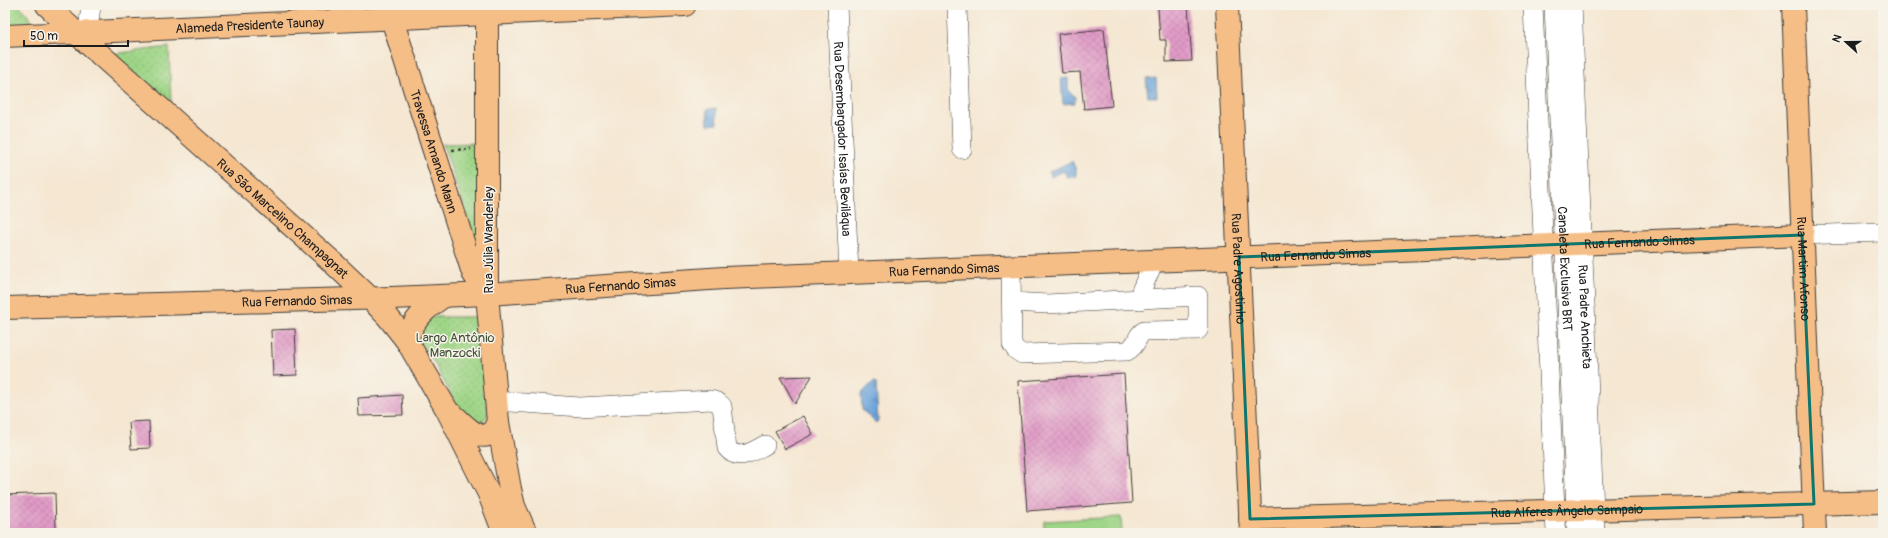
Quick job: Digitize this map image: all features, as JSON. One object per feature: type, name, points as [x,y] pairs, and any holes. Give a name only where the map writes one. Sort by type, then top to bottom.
[{"type":"main road","name":"Rua São Marcelino Champagnat","points":[[47,5],[82,33],[371,299],[407,341],[447,410],[489,494],[504,533]]},
{"type":"main road","points":[[373,5],[389,12]]},
{"type":"main road","name":"Alameda Presidente Taunay","points":[[5,36],[82,33],[389,12],[685,5]]},
{"type":"main road","name":"Rua Padre Agostinho","points":[[1227,5],[1250,526]]},
{"type":"main road","name":"Rua Martim Afonso","points":[[1792,5],[1815,533]]},
{"type":"main road","name":"Rua Júlia Wanderley","points":[[487,10],[488,294],[498,422],[514,506],[526,533]]},
{"type":"main road","name":"Travessa Amando Mann","points":[[389,12],[473,273],[488,294]]},
{"type":"main road","name":"Rua Fernando Simas","points":[[5,308],[371,299],[488,294],[724,278],[1802,235]]},
{"type":"main road","points":[[320,300],[325,295],[330,282],[331,275],[329,259]]},
{"type":"main road","points":[[407,341],[411,327],[420,315],[444,296]]},
{"type":"main road","points":[[447,410],[478,435],[485,436],[491,432],[498,422]]},
{"type":"main road","name":"Rua Alferes Ângelo Sampaio","points":[[1250,526],[1575,510],[1883,502]]},
{"type":"street","points":[[82,33],[91,5]]},
{"type":"street","name":"Rua Desembargador Isaías Beviláqua","points":[[837,5],[849,273]]},
{"type":"street","points":[[957,5],[962,149]]},
{"type":"street","name":"Rua Padre Anchieta","points":[[1533,5],[1564,244],[1575,510],[1556,533]]},
{"type":"street","name":"Canaleta Exclusiva BRT","points":[[1554,5],[1564,244]]},
{"type":"street","name":"Rua Padre Anchieta","points":[[1572,5],[1564,244],[1575,510],[1595,533]]},
{"type":"street","name":"Rua Fernando Simas","points":[[1802,235],[1883,232]]},
{"type":"street","points":[[1140,300],[1141,291],[1154,261]]},
{"type":"street","points":[[1011,266],[1012,344],[1016,350],[1022,354],[1128,351],[1134,347],[1141,333],[1144,331],[1198,330],[1198,296],[1047,304],[1012,302]]},
{"type":"street","points":[[497,401],[580,407],[711,400],[718,402],[722,406],[727,448],[731,453],[738,456],[745,455],[765,445]]},
{"type":"street","points":[[1575,510],[1577,533]]},
{"type":"path","points":[[434,150],[487,149]]},
{"type":"highlighted area","points":[[1802,235],[1814,504],[1250,519],[1239,257]]},
{"type":"green space","points":[[5,5],[19,5],[31,20],[32,24],[5,27]]},
{"type":"green space","points":[[169,47],[171,103],[111,54]]},
{"type":"green space","points":[[480,143],[486,273],[443,144]]},
{"type":"green space","name":"Largo Antônio Manzocki","points":[[399,317],[480,317],[488,416],[483,421],[476,423],[459,410],[432,359]]},
{"type":"green space","points":[[1121,517],[1122,533],[1044,533],[1044,521]]},
{"type":"water","points":[[1068,78],[1068,89],[1075,97],[1075,103],[1063,104],[1061,79]]},
{"type":"water","points":[[1156,78],[1157,97],[1148,97],[1146,79]]},
{"type":"water","points":[[716,108],[717,124],[708,125],[707,109]]},
{"type":"water","points":[[1072,161],[1076,170],[1076,177],[1067,177],[1064,171],[1051,177],[1049,172]]},
{"type":"water","points":[[874,381],[876,383],[878,421],[876,423],[862,410],[861,394]]},
{"type":"building","points":[[1188,6],[1192,61],[1166,62],[1166,40],[1160,40],[1158,8]]},
{"type":"building","points":[[1104,29],[1112,106],[1084,109],[1080,72],[1062,73],[1058,34]]},
{"type":"building","points":[[295,329],[297,375],[273,376],[271,330]]},
{"type":"building","points":[[1124,374],[1132,503],[1027,511],[1018,381]]},
{"type":"building","points":[[812,376],[795,404],[780,377]]},
{"type":"building","points":[[402,395],[403,415],[359,416],[358,398]]},
{"type":"building","points":[[803,416],[813,434],[785,449],[775,431]]},
{"type":"building","points":[[149,421],[150,448],[131,449],[129,422]]},
{"type":"building","points":[[55,493],[56,530],[5,532],[5,495]]}]
